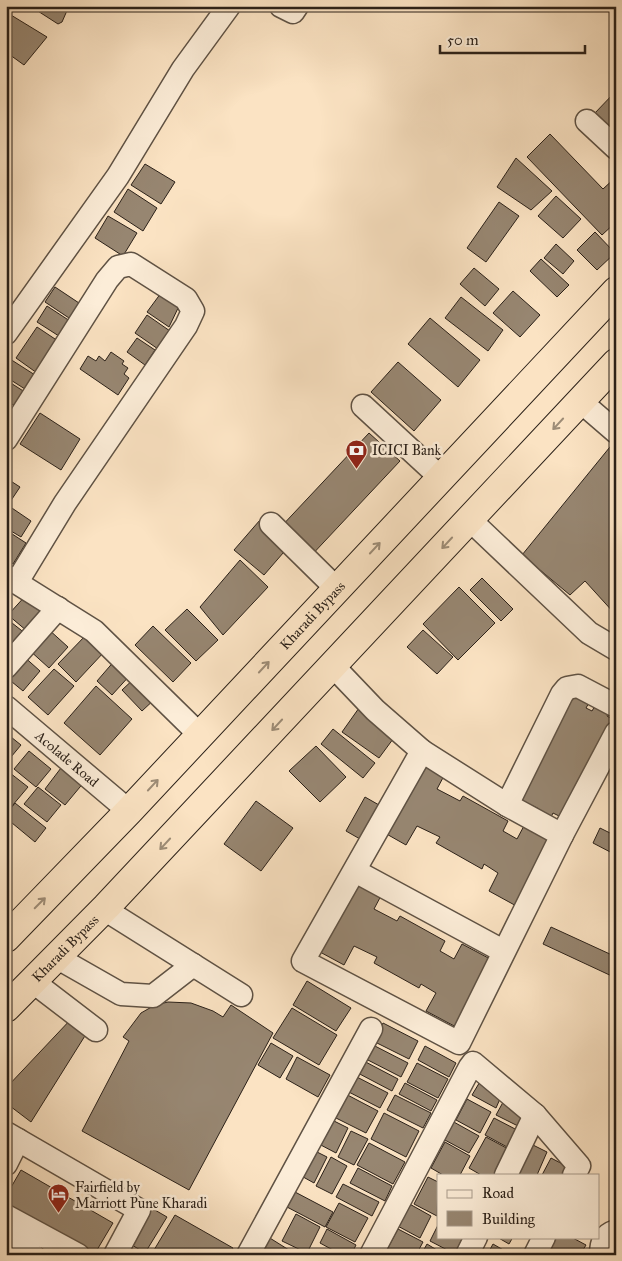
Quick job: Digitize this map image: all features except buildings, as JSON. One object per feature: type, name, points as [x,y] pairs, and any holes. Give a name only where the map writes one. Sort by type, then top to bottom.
[{"type":"highway","name":"Kharadi Bypass","points":[[6,938],[129,812],[616,291]]},
{"type":"highway","name":"Kharadi Bypass","points":[[6,1008],[104,909],[616,363]]},
{"type":"street","points":[[6,333],[118,176],[183,70],[229,6]]},
{"type":"street","points":[[281,6],[293,12],[297,6]]},
{"type":"street","points":[[587,121],[616,148]]},
{"type":"street","points":[[6,439],[107,280],[118,268],[131,264],[186,299],[193,311],[186,326],[12,579],[94,631],[200,735]]},
{"type":"street","points":[[580,401],[616,432]]},
{"type":"street","points":[[363,406],[441,478]]},
{"type":"street","points":[[469,519],[589,633],[616,649]]},
{"type":"street","points":[[271,524],[337,589]]},
{"type":"street","points":[[6,667],[58,608]]},
{"type":"street","points":[[333,666],[375,710],[422,751],[507,805],[562,835]]},
{"type":"street","points":[[507,805],[562,694],[567,688],[578,686],[616,706]]},
{"type":"street","name":"Acolade Road","points":[[6,707],[129,812]]},
{"type":"street","points":[[422,751],[303,961],[459,1042],[503,951],[616,733]]},
{"type":"street","points":[[354,871],[503,951]]},
{"type":"street","points":[[104,909],[241,995]]},
{"type":"street","points":[[56,957],[122,994],[153,996],[193,965]]},
{"type":"street","points":[[32,981],[96,1030]]},
{"type":"street","points":[[248,1255],[371,1029]]},
{"type":"street","points":[[371,1255],[470,1067],[474,1063],[535,1116],[579,1166],[575,1174]]},
{"type":"street","points":[[506,1174],[535,1116]]},
{"type":"street","points":[[6,1164],[12,1137],[139,1210],[115,1255]]},
{"type":"street","points":[[6,1216],[78,1255]]},
{"type":"street","points":[[601,1255],[602,1240],[607,1234],[616,1231]]},
{"type":"street","points":[[467,1255],[476,1238]]},
{"type":"street","points":[[536,1255],[544,1238]]},
{"type":"street","points":[[6,1239],[33,1255]]},
{"type":"place","name":"ICICI Bank","points":[[356,469]]},
{"type":"place","name":"Fairfield by Marriott Pune Kharadi","points":[[59,1214]]}]
